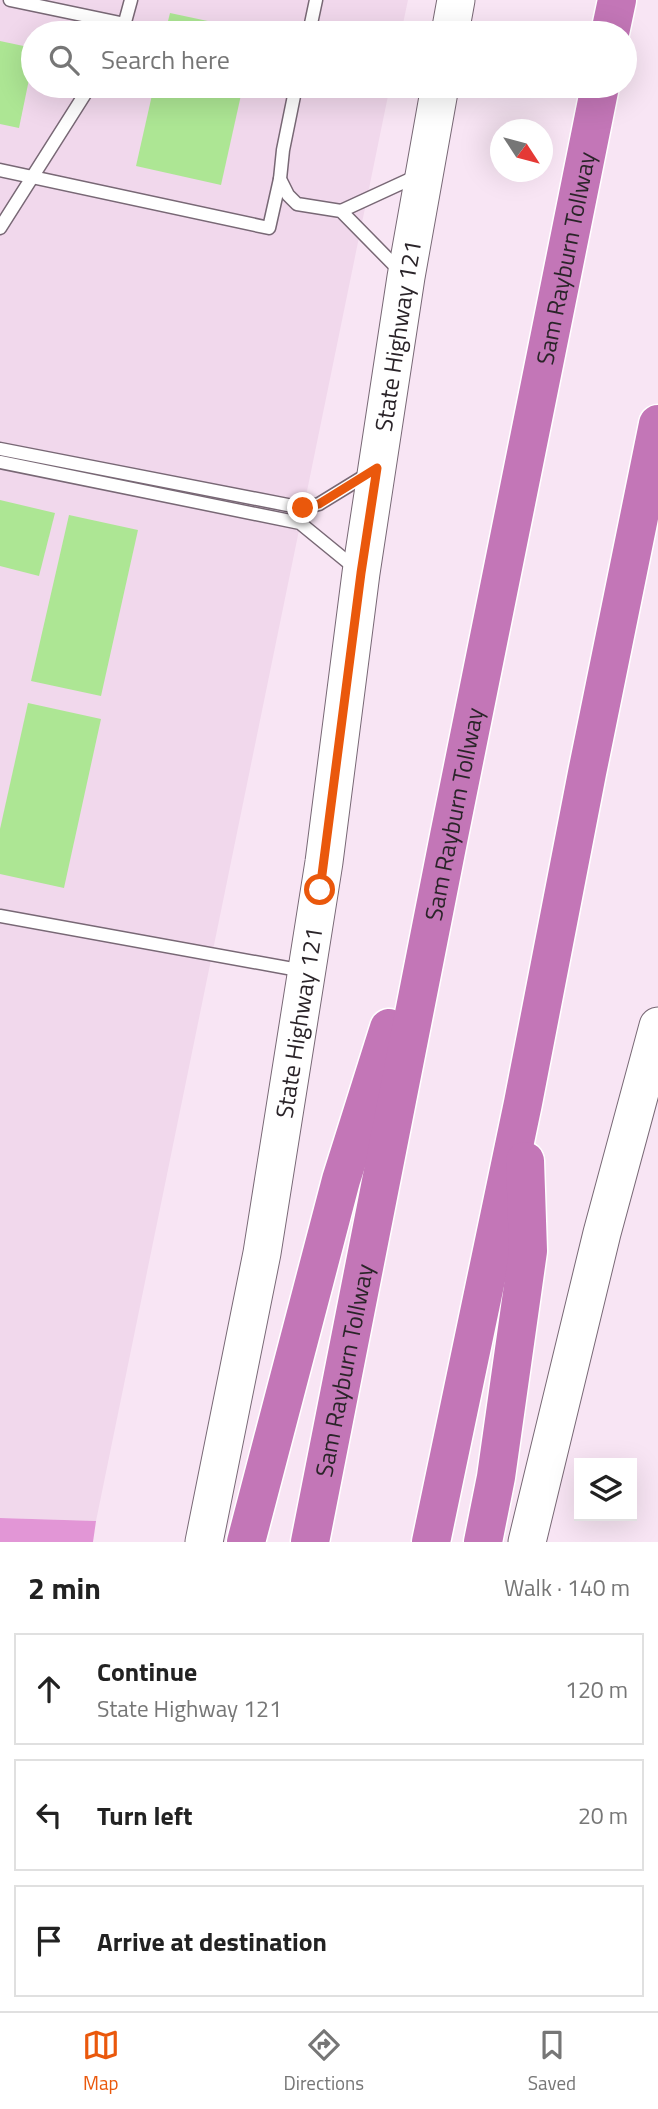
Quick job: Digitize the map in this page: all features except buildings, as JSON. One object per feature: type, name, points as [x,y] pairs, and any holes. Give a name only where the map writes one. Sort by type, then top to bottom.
[{"type":"highway","points":[[613,21],[617,0]]},
{"type":"highway","name":"Sam Rayburn Tollway","points":[[310,1540],[598,98]]},
{"type":"highway","points":[[430,1542],[523,1103],[658,424]]},
{"type":"highway","points":[[248,1535],[341,1180],[447,848]]},
{"type":"highway","points":[[483,1542],[496,1477],[528,1251],[523,1103]]},
{"type":"main road","points":[[452,21],[456,0]]},
{"type":"main road","name":"State Highway 121","points":[[204,1538],[262,1253],[308,971],[361,573],[438,98]]},
{"type":"main road","points":[[527,1542],[602,1233],[658,1026]]},
{"type":"lane","points":[[10,0],[92,21]]},
{"type":"lane","points":[[125,21],[131,0]]},
{"type":"lane","points":[[312,21],[317,0]]},
{"type":"lane","points":[[0,228],[82,98]]},
{"type":"lane","points":[[0,170],[269,228],[294,98]]},
{"type":"lane","points":[[280,179],[296,204],[341,211],[424,173]]},
{"type":"lane","points":[[341,211],[407,277]]},
{"type":"lane","points":[[0,449],[303,508],[319,504],[377,468]]},
{"type":"lane","points":[[0,462],[300,523],[361,573]]},
{"type":"lane","points":[[0,916],[308,971]]},
{"type":"shaded area","points":[[0,0],[408,0],[404,21],[21,21],[21,98],[388,98],[96,1521],[0,1518]]},
{"type":"shaded area","points":[[0,1518],[96,1521],[93,1542],[0,1542]]},
{"type":"route","points":[[303,508],[319,504],[377,468],[320,890]]}]
